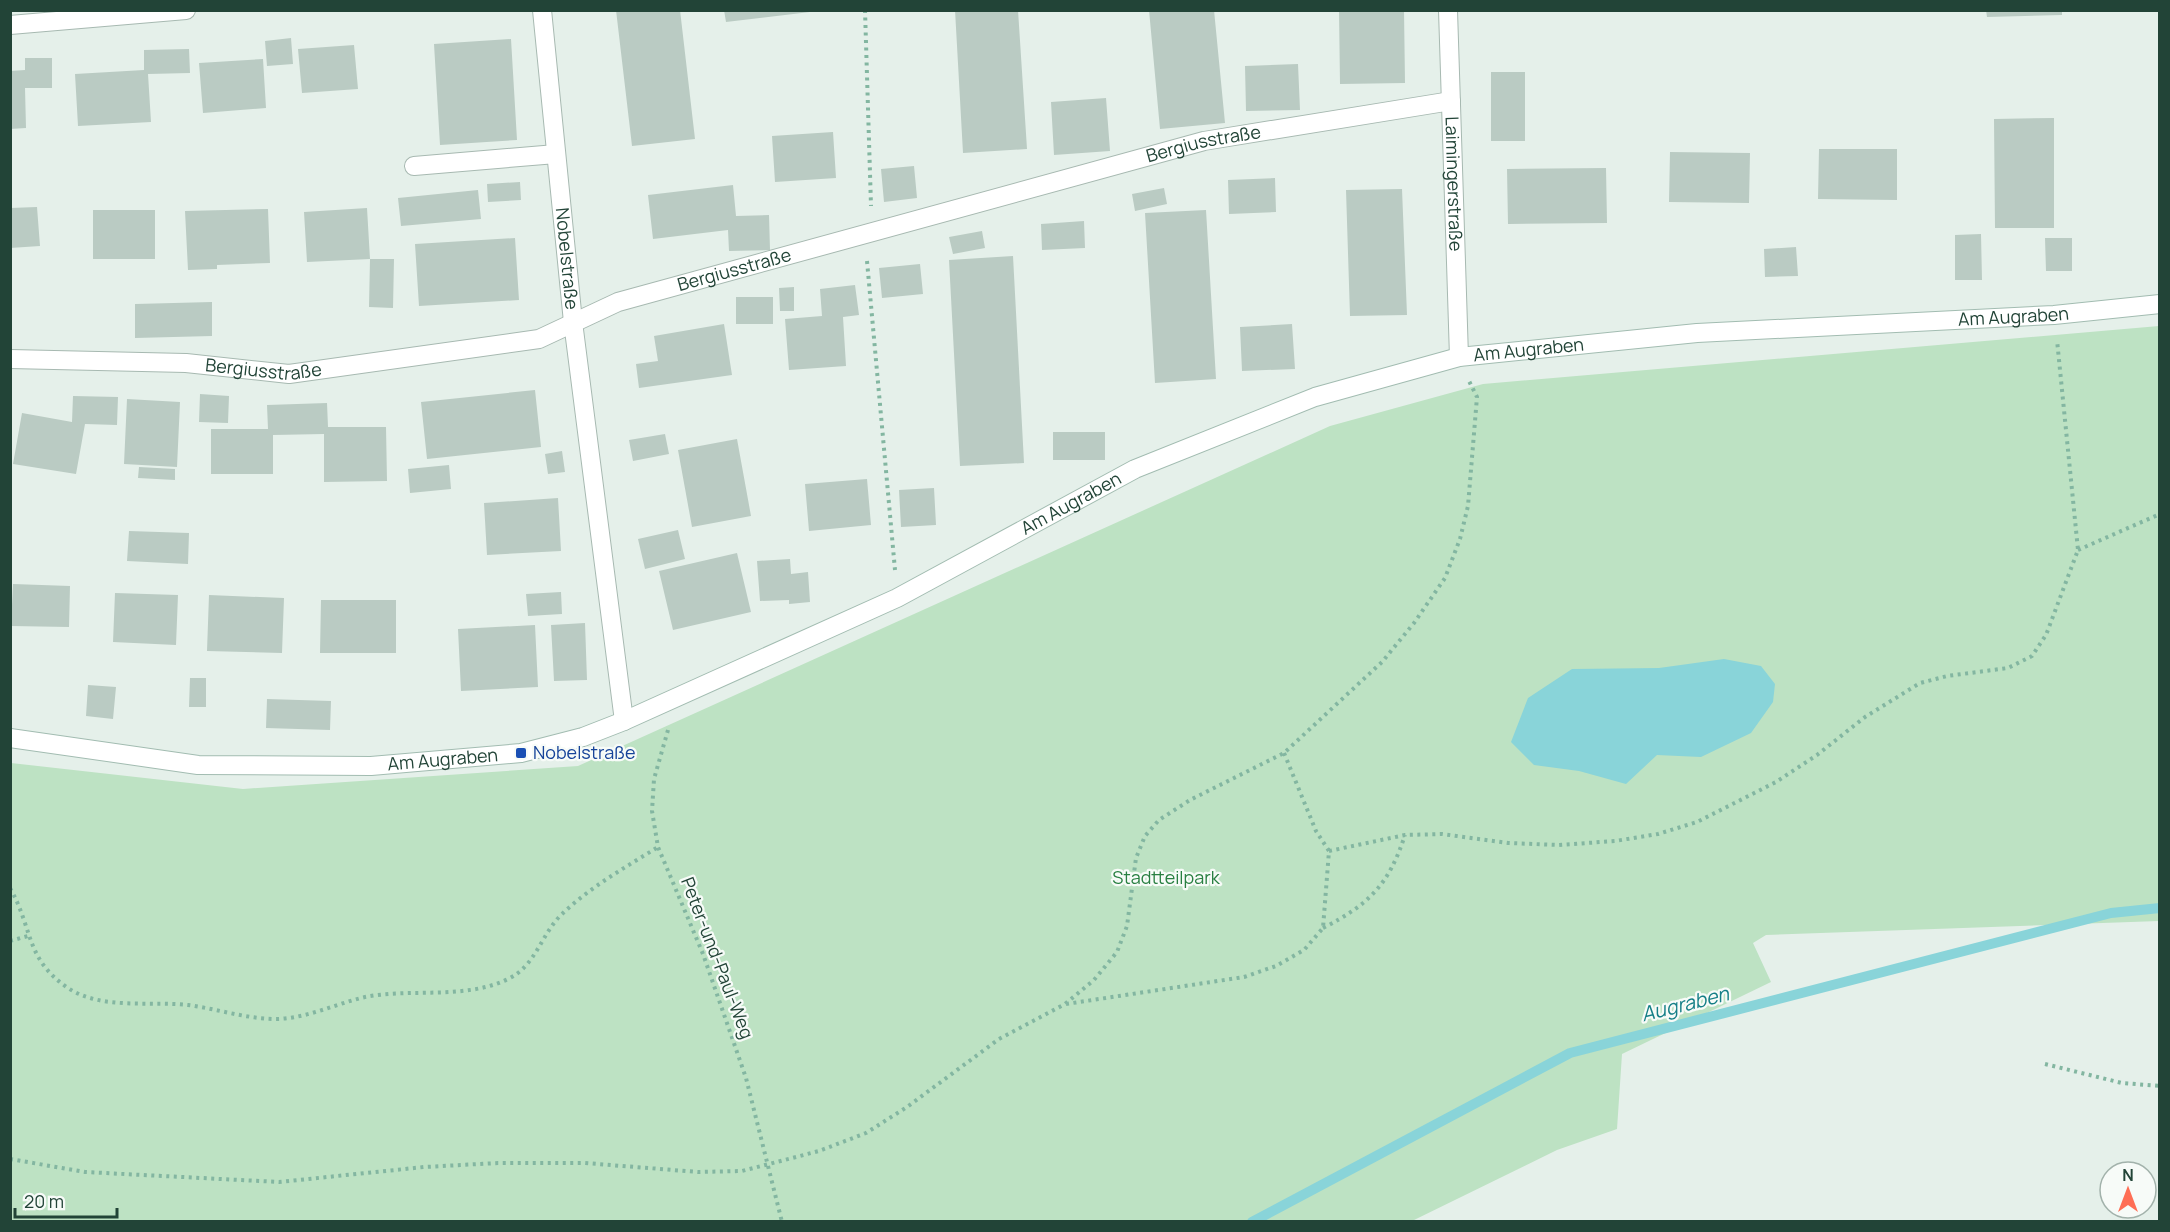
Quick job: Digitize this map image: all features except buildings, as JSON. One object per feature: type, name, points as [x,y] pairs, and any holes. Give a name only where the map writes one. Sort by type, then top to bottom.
[{"type":"street","points":[[10,25],[186,10]]},
{"type":"street","name":"Nobelstraße","points":[[542,10],[573,322],[624,721]]},
{"type":"street","name":"Laimingerstraße","points":[[1448,10],[1459,357]]},
{"type":"street","name":"Bergiusstraße","points":[[10,359],[186,363],[289,374],[540,339],[618,302],[1204,141],[1451,101]]},
{"type":"street","points":[[414,166],[556,154]]},
{"type":"street","name":"Am Augraben","points":[[10,738],[198,765],[371,766],[521,753],[582,737],[624,721],[897,598],[1134,469],[1315,398],[1459,357],[1697,333],[1865,327],[2054,315],[2160,304]]},
{"type":"path","points":[[865,10],[872,234],[867,263],[897,598]]},
{"type":"path","points":[[1329,850],[1406,835],[1442,834],[1508,843],[1558,845],[1615,841],[1658,834],[1697,822],[1776,782],[1873,712],[1920,683],[1947,676],[2008,668],[2032,656],[2046,635],[2078,550],[2054,315]]},
{"type":"path","points":[[10,1159],[85,1172],[279,1182],[424,1167],[498,1163],[585,1163],[698,1172],[742,1170],[770,1165],[819,1151],[866,1132],[907,1107],[999,1039],[1065,1004],[1094,980],[1117,952],[1127,926],[1136,858],[1145,836],[1159,820],[1190,800],[1284,753],[1382,662],[1414,623],[1445,578],[1460,539],[1468,506],[1477,397],[1459,357]]},
{"type":"path","points":[[2078,550],[2160,514]]},
{"type":"path","name":"Peter-und-Paul-Weg","points":[[665,703],[669,732],[654,779],[653,790],[652,811],[658,847],[726,1018],[770,1165],[782,1221]]},
{"type":"path","points":[[1284,753],[1316,831],[1329,850],[1323,928]]},
{"type":"path","points":[[1065,1004],[1244,977],[1276,966],[1304,950],[1323,928],[1355,912],[1379,889],[1395,864],[1406,835]]},
{"type":"path","points":[[10,888],[37,958],[51,976],[70,990],[95,999],[188,1005],[250,1018],[278,1019],[307,1015],[366,997],[460,990],[508,980],[522,970],[534,956],[551,925],[563,912],[658,847]]},
{"type":"path","points":[[10,941],[28,936]]},
{"type":"path","points":[[2045,1064],[2122,1083],[2160,1086]]},
{"type":"green space","name":"Stadtteilpark","points":[[2159,326],[2159,921],[1766,935],[1753,943],[1771,982],[1622,1054],[1617,1129],[1557,1150],[1412,1221],[11,1222],[11,763],[243,789],[578,766],[1330,426],[1483,384]]},
{"type":"water","points":[[1724,659],[1761,666],[1775,684],[1773,702],[1751,733],[1701,757],[1657,755],[1626,784],[1579,771],[1534,765],[1511,742],[1528,698],[1572,669],[1659,668]]},
{"type":"waterway","name":"Augraben","points":[[1252,1222],[1570,1053],[2111,913],[2160,908]]},
{"type":"place","name":"Nobelstraße","points":[[521,753]]}]
